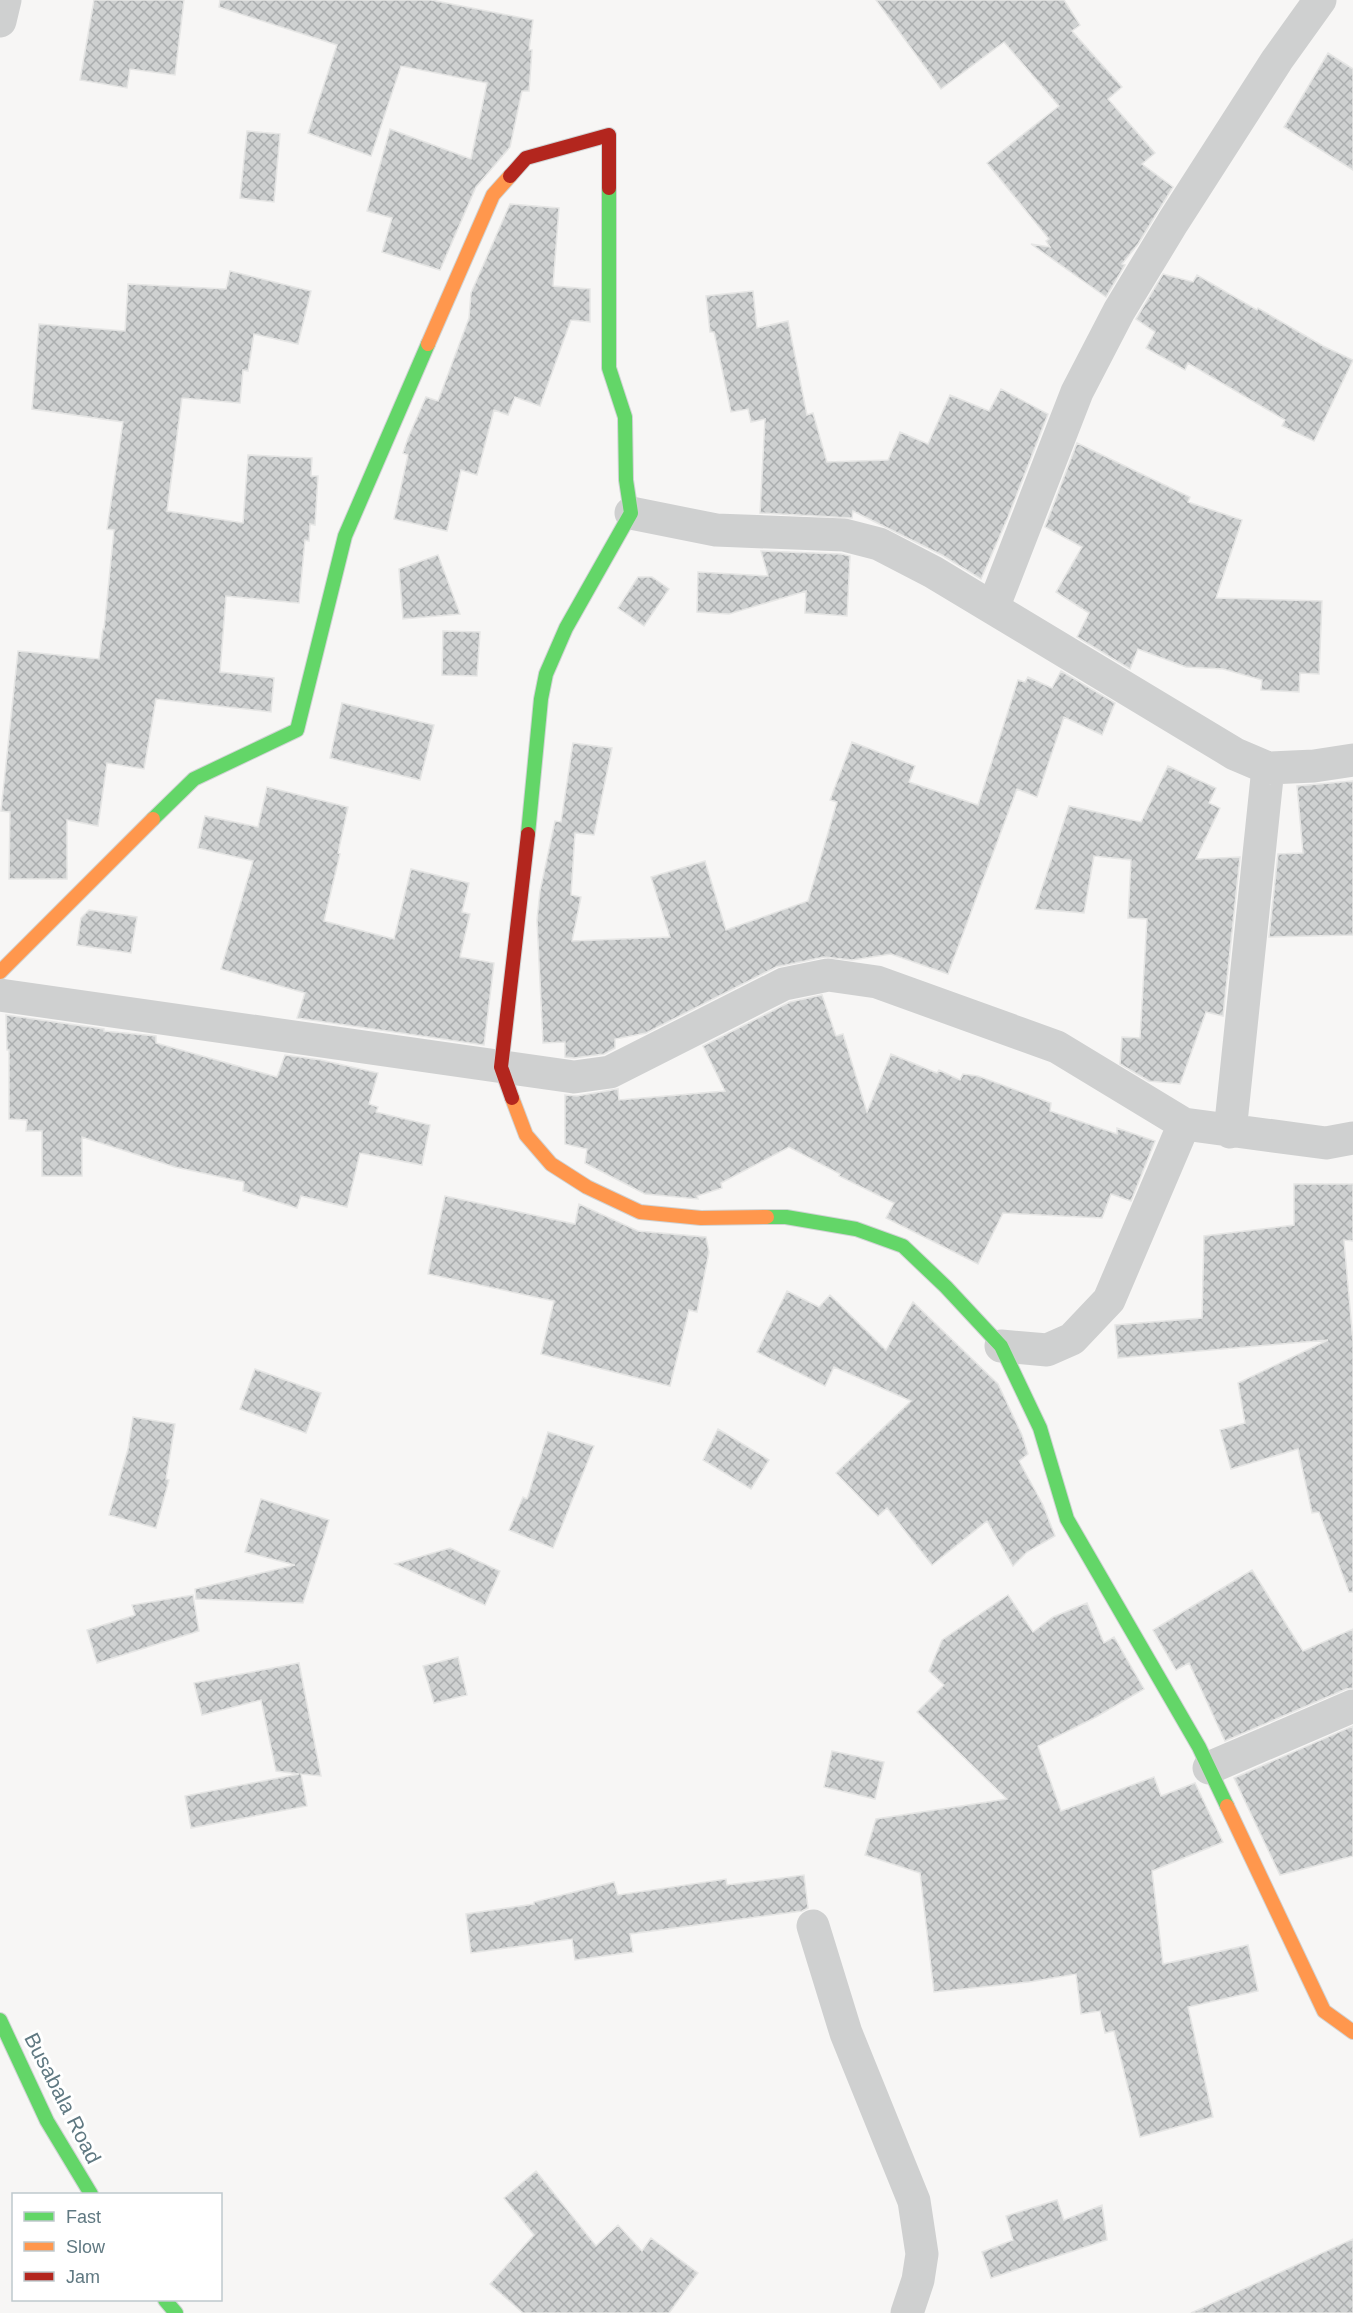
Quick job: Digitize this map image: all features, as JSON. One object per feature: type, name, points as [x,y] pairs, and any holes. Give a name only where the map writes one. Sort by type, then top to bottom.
[{"type":"street","points":[[0,21],[5,0]]},
{"type":"street","points":[[993,608],[1077,392],[1119,311],[1277,60],[1320,0]]},
{"type":"street","points":[[0,972],[194,779],[297,730],[345,536],[493,195],[526,158],[609,135],[609,368],[625,417],[626,480],[631,513],[566,628],[546,674],[541,699],[536,765],[501,1067],[526,1135],[551,1164],[587,1187],[640,1212],[701,1218],[786,1216],[856,1229],[903,1246],[946,1287],[1000,1346],[1040,1428],[1067,1519],[1199,1747],[1324,2011],[1353,2032]]},
{"type":"street","points":[[631,513],[716,530],[844,535],[888,549],[933,572],[1234,754],[1268,768],[1314,766],[1353,760]]},
{"type":"street","points":[[1230,1132],[1268,768]]},
{"type":"street","points":[[0,995],[574,1077],[610,1072],[784,984],[828,975],[877,982],[1057,1047],[1184,1125],[1326,1143],[1353,1138]]},
{"type":"street","points":[[1000,1346],[1047,1350],[1072,1339],[1109,1300],[1184,1125]]},
{"type":"street","points":[[1209,1768],[1353,1706]]},
{"type":"street","points":[[813,1926],[846,2033],[914,2201],[922,2254],[918,2280],[908,2313]]},
{"type":"street","name":"Busabala Road","points":[[0,2020],[47,2121],[90,2193]]},
{"type":"street","points":[[166,2301],[176,2313]]},
{"type":"building","points":[[94,0],[184,0],[175,75],[130,69],[127,88],[80,80]]},
{"type":"building","points":[[220,0],[431,0],[533,20],[529,50],[532,50],[529,91],[522,91],[510,147],[476,187],[440,270],[382,252],[392,218],[367,211],[390,129],[471,159],[487,83],[401,66],[371,156],[308,133],[337,45],[219,7]]},
{"type":"building","points":[[876,0],[1064,0],[1080,25],[1072,31],[1122,87],[1108,99],[1155,153],[1142,164],[1173,187],[1138,244],[1122,264],[1125,265],[1106,297],[1031,244],[1050,247],[1046,241],[1049,239],[987,163],[1059,106],[1004,42],[941,89]]},
{"type":"building","points":[[1328,53],[1353,69],[1353,170],[1284,127]]},
{"type":"building","points":[[247,131],[280,134],[274,202],[240,198]]},
{"type":"building","points":[[510,204],[559,208],[553,286],[590,289],[590,322],[571,320],[540,406],[515,397],[508,415],[494,410],[477,475],[461,470],[447,531],[394,519],[408,455],[403,453],[408,438],[426,397],[438,401],[469,318],[471,293]]},
{"type":"building","points":[[230,271],[311,291],[298,344],[254,334],[248,371],[243,370],[240,403],[182,398],[167,511],[243,523],[248,455],[312,458],[311,476],[318,476],[315,525],[310,524],[309,541],[305,540],[299,603],[226,596],[220,672],[274,678],[271,712],[156,699],[144,769],[107,763],[98,826],[67,820],[67,879],[9,879],[10,812],[1,811],[18,651],[99,659],[114,530],[107,529],[123,422],[32,409],[39,324],[125,331],[128,284],[226,289]]},
{"type":"building","points":[[1163,274],[1193,282],[1197,275],[1323,346],[1353,360],[1314,441],[1282,426],[1285,420],[1188,363],[1185,370],[1146,348],[1155,332],[1136,319]]},
{"type":"building","points":[[753,291],[757,328],[788,321],[807,415],[813,413],[827,462],[888,460],[900,432],[928,444],[950,395],[989,411],[1001,389],[1048,414],[981,579],[942,555],[853,511],[852,518],[760,513],[765,419],[751,422],[748,409],[731,412],[714,332],[710,332],[706,296]]},
{"type":"building","points":[[1077,443],[1190,497],[1188,502],[1242,520],[1216,598],[1322,601],[1319,674],[1300,673],[1299,692],[1261,690],[1262,680],[1223,669],[1186,667],[1138,649],[1130,669],[1077,637],[1089,613],[1056,592],[1082,547],[1045,527]]},
{"type":"building","points":[[761,551],[850,556],[847,616],[805,613],[806,591],[729,614],[697,612],[698,572],[768,576]]},
{"type":"building","points":[[438,555],[460,614],[403,619],[399,569]]},
{"type":"building","points":[[638,577],[652,577],[669,589],[644,626],[618,608]]},
{"type":"building","points":[[443,631],[480,632],[477,676],[442,675]]},
{"type":"building","points":[[1061,671],[1115,703],[1102,735],[1064,717],[1037,797],[1017,789],[948,974],[891,954],[852,960],[824,957],[776,967],[646,1033],[615,1039],[615,1048],[604,1054],[565,1057],[565,1042],[543,1043],[537,920],[540,891],[555,821],[561,822],[573,743],[612,748],[594,835],[575,833],[571,895],[581,897],[572,941],[670,937],[651,877],[705,861],[726,930],[808,901],[837,802],[830,800],[852,742],[915,766],[909,782],[978,805],[1018,680],[1025,682],[1028,677],[1052,688]]},
{"type":"building","points":[[342,703],[434,725],[420,780],[330,758]]},
{"type":"building","points":[[1168,766],[1216,788],[1209,803],[1220,808],[1196,859],[1240,857],[1223,1016],[1206,1012],[1180,1084],[1149,1081],[1120,1064],[1122,1037],[1140,1038],[1147,919],[1128,918],[1131,860],[1094,856],[1084,913],[1035,909],[1069,806],[1141,822]]},
{"type":"building","points":[[1353,781],[1353,935],[1269,937],[1278,854],[1303,853],[1297,786]]},
{"type":"building","points":[[267,787],[348,807],[338,853],[340,854],[324,921],[394,939],[411,869],[469,883],[462,912],[470,914],[460,957],[494,963],[484,1045],[297,1018],[305,993],[221,969],[253,861],[198,848],[205,816],[258,827]]},
{"type":"building","points":[[89,910],[137,917],[131,953],[77,945],[81,918]]},
{"type":"building","points":[[822,995],[836,1036],[843,1034],[867,1112],[891,1054],[937,1073],[939,1070],[960,1080],[963,1074],[978,1076],[1051,1103],[1050,1111],[1117,1134],[1117,1128],[1155,1141],[1131,1201],[1111,1194],[1102,1218],[1003,1213],[978,1264],[886,1218],[894,1203],[839,1176],[840,1174],[789,1147],[721,1183],[722,1188],[697,1196],[698,1199],[645,1194],[585,1163],[587,1149],[565,1144],[565,1095],[577,1096],[618,1089],[619,1100],[725,1091],[703,1046],[790,1002]]},
{"type":"building","points":[[6,1015],[104,1029],[104,1031],[156,1036],[156,1043],[277,1077],[285,1055],[321,1060],[378,1073],[369,1104],[378,1107],[376,1112],[430,1125],[422,1165],[360,1153],[347,1207],[301,1196],[297,1208],[243,1191],[244,1182],[175,1167],[82,1137],[82,1176],[42,1176],[42,1131],[26,1131],[27,1120],[9,1119],[9,1050],[7,1050]]},
{"type":"building","points":[[1294,1184],[1353,1184],[1353,1241],[1344,1240],[1353,1342],[1353,1592],[1349,1592],[1319,1512],[1312,1513],[1298,1449],[1231,1469],[1220,1430],[1245,1423],[1238,1383],[1328,1340],[1118,1358],[1115,1325],[1202,1318],[1204,1236],[1294,1225]]},
{"type":"building","points":[[445,1196],[575,1224],[579,1204],[638,1231],[706,1237],[709,1252],[697,1312],[689,1310],[670,1386],[541,1354],[554,1301],[428,1274]]},
{"type":"building","points":[[787,1291],[819,1307],[830,1295],[886,1350],[913,1302],[998,1384],[1022,1435],[1028,1454],[1019,1461],[1043,1505],[1055,1536],[1027,1552],[1013,1566],[987,1521],[932,1565],[887,1508],[878,1516],[836,1473],[911,1401],[834,1367],[825,1386],[757,1352]]},
{"type":"building","points":[[255,1369],[321,1393],[306,1433],[240,1409]]},
{"type":"building","points":[[133,1417],[175,1424],[166,1479],[169,1480],[156,1528],[109,1515],[128,1449]]},
{"type":"building","points":[[718,1429],[769,1460],[751,1489],[703,1460]]},
{"type":"building","points":[[548,1432],[594,1446],[553,1548],[509,1530],[523,1497],[527,1499]]},
{"type":"building","points":[[261,1499],[329,1520],[303,1603],[196,1599],[195,1589],[295,1565],[245,1552]]},
{"type":"building","points":[[450,1548],[500,1571],[485,1605],[395,1564]]},
{"type":"building","points":[[1252,1570],[1303,1651],[1353,1629],[1353,1688],[1225,1741],[1189,1663],[1176,1670],[1153,1630]]},
{"type":"building","points":[[193,1595],[199,1631],[97,1663],[87,1630],[135,1615],[132,1605]]},
{"type":"building","points":[[1008,1595],[1033,1632],[1053,1617],[1087,1603],[1104,1643],[1114,1637],[1144,1689],[1096,1717],[1038,1746],[1061,1811],[1154,1777],[1161,1796],[1195,1783],[1223,1842],[1152,1871],[1163,1964],[1248,1945],[1258,1991],[1188,2007],[1213,2117],[1140,2137],[1114,2031],[1105,2033],[1100,2011],[1081,2014],[1076,1974],[1029,1982],[934,1992],[920,1873],[865,1855],[876,1819],[1007,1799],[917,1712],[944,1685],[929,1671],[942,1640]]},
{"type":"building","points":[[458,1657],[467,1695],[434,1703],[423,1666]]},
{"type":"building","points":[[299,1663],[321,1776],[301,1774],[307,1806],[191,1828],[185,1796],[299,1774],[276,1771],[261,1700],[202,1715],[194,1683]]},
{"type":"building","points":[[1353,1726],[1353,1856],[1280,1875],[1234,1778]]},
{"type":"building","points":[[832,1751],[884,1762],[875,1799],[824,1787]]},
{"type":"building","points":[[804,1875],[808,1908],[802,1911],[630,1934],[633,1952],[575,1960],[572,1939],[471,1953],[466,1914],[534,1904],[534,1902],[614,1882],[618,1895],[726,1879],[727,1885]]},
{"type":"building","points":[[536,2171],[596,2246],[618,2225],[642,2251],[651,2238],[698,2273],[669,2313],[523,2313],[490,2284],[534,2235],[504,2198]]},
{"type":"building","points":[[1057,2200],[1064,2220],[1102,2205],[1107,2240],[991,2278],[982,2252],[1013,2240],[1006,2216]]},
{"type":"building","points":[[1353,2239],[1353,2313],[1191,2313]]},
{"type":"traffic: fast","points":[[528,834],[541,699],[546,674],[566,628],[631,513],[626,480],[625,417],[609,368],[609,188]]},
{"type":"traffic: fast","points":[[153,819],[194,779],[297,730],[345,536],[428,344]]},
{"type":"traffic: fast","points":[[767,1217],[786,1217],[856,1229],[903,1246],[946,1287],[1001,1346],[1040,1428],[1067,1519],[1199,1747],[1227,1806]]},
{"type":"traffic: fast","points":[[0,2020],[47,2121],[90,2193]]},
{"type":"traffic: fast","points":[[166,2301],[176,2313]]},
{"type":"traffic: slow","points":[[428,344],[493,195],[510,176]]},
{"type":"traffic: slow","points":[[0,972],[153,819]]},
{"type":"traffic: slow","points":[[512,1098],[526,1135],[551,1164],[587,1187],[640,1212],[701,1218],[767,1217]]},
{"type":"traffic: slow","points":[[1227,1806],[1324,2011],[1353,2032]]},
{"type":"traffic: jam","points":[[510,176],[526,158],[609,135],[609,188]]},
{"type":"traffic: jam","points":[[512,1098],[501,1067],[528,834]]}]
